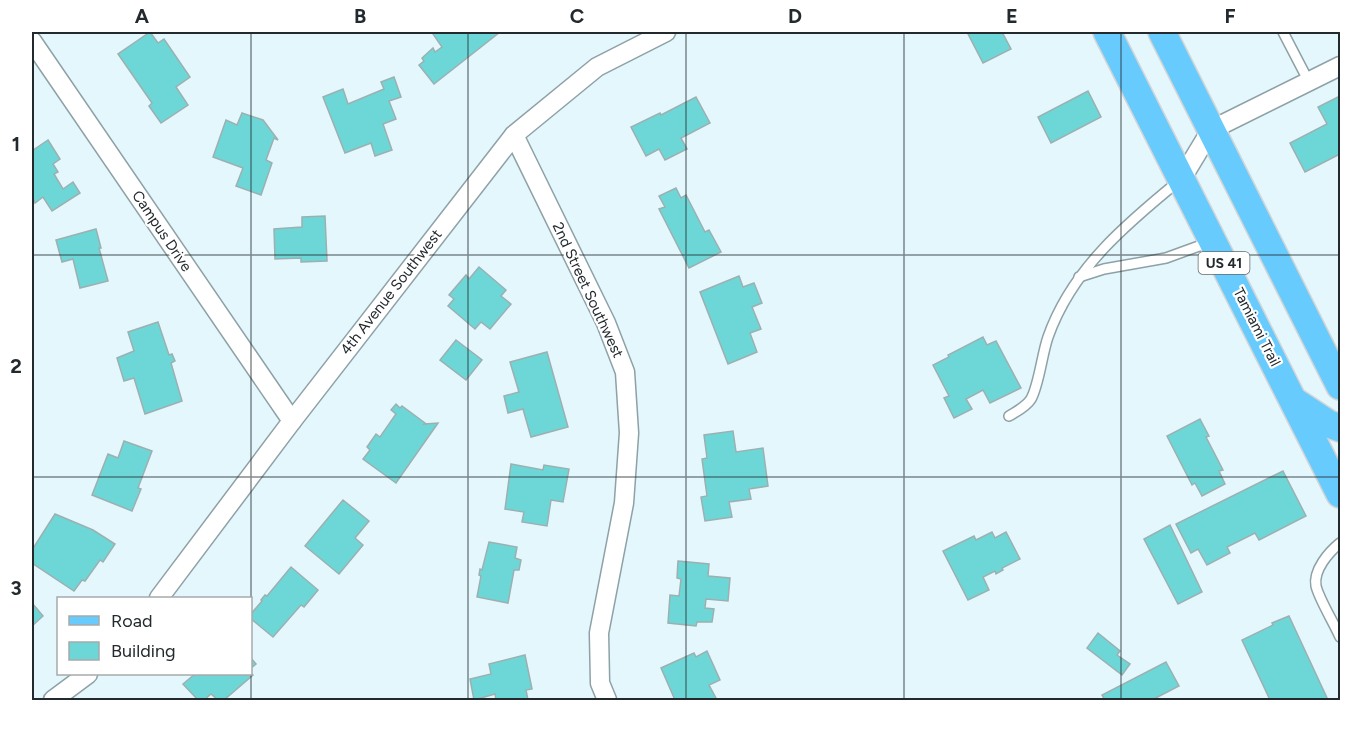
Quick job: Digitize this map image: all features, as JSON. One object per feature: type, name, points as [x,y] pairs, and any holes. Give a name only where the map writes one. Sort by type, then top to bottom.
[{"type":"main road","name":"Tamiami Trail","points":[[1107,32],[1341,494]]},
{"type":"main road","name":"US 41","points":[[1162,32],[1341,386]]},
{"type":"main road","points":[[1293,400],[1329,424],[1341,428]]},
{"type":"street","name":"4th Avenue Southwest","points":[[160,597],[292,420],[514,135],[597,67],[666,32]]},
{"type":"street","name":"Campus Drive","points":[[32,41],[292,420]]},
{"type":"street","points":[[1182,178],[1211,130],[1341,66]]},
{"type":"street","name":"2nd Street Southwest","points":[[514,135],[606,323],[625,372],[629,433],[624,503],[599,633],[600,682],[607,700]]},
{"type":"street","points":[[53,700],[87,675]]},
{"type":"lane","points":[[1283,32],[1308,82]]},
{"type":"lane","points":[[1010,416],[1024,407],[1031,399],[1047,338],[1059,309],[1079,277],[1112,237],[1182,178]]},
{"type":"lane","points":[[1079,277],[1104,269],[1166,258],[1213,240]]},
{"type":"lane","points":[[1341,543],[1331,550],[1317,572],[1316,585],[1341,637]]},
{"type":"building","points":[[150,32],[158,43],[164,39],[190,77],[176,87],[188,105],[161,123],[149,106],[152,103],[118,54]]},
{"type":"building","points":[[436,32],[500,32],[434,84],[419,65],[424,61],[422,58],[433,48],[435,52],[442,47],[433,34]]},
{"type":"building","points":[[967,32],[1002,32],[1011,49],[983,63]]},
{"type":"building","points":[[394,77],[401,97],[389,101],[396,119],[383,124],[392,150],[375,156],[371,143],[345,153],[323,97],[343,89],[348,104],[384,89],[381,82]]},
{"type":"building","points":[[1088,91],[1101,117],[1051,143],[1038,117]]},
{"type":"building","points":[[1340,96],[1340,154],[1305,172],[1290,143],[1327,124],[1318,107]]},
{"type":"building","points":[[696,97],[710,123],[681,138],[687,149],[665,160],[659,149],[646,156],[631,127]]},
{"type":"building","points":[[242,113],[263,120],[278,140],[274,138],[266,160],[272,163],[261,195],[236,186],[243,168],[213,157],[226,120],[237,125]]},
{"type":"building","points":[[48,140],[60,159],[53,164],[58,172],[54,174],[63,189],[73,182],[80,193],[52,211],[43,197],[35,203],[32,197],[32,151]]},
{"type":"building","points":[[676,188],[681,198],[686,195],[705,232],[709,230],[721,252],[689,268],[659,209],[665,207],[659,196]]},
{"type":"building","points":[[325,216],[327,261],[301,262],[301,258],[275,259],[274,229],[302,227],[302,217]]},
{"type":"building","points":[[96,229],[108,281],[80,288],[73,259],[62,262],[56,240]]},
{"type":"building","points":[[479,267],[506,290],[501,296],[511,304],[490,329],[481,322],[475,329],[448,306],[454,299],[449,295],[466,275],[469,279]]},
{"type":"building","points":[[739,276],[743,287],[754,283],[762,303],[752,307],[761,329],[750,333],[757,352],[728,364],[700,292]]},
{"type":"building","points":[[158,322],[169,355],[172,354],[175,361],[171,363],[182,401],[145,414],[134,378],[124,381],[117,358],[134,351],[128,332]]},
{"type":"building","points":[[983,337],[987,345],[996,341],[1021,388],[990,403],[983,390],[966,399],[972,409],[954,418],[944,398],[949,396],[933,365]]},
{"type":"building","points":[[456,340],[482,360],[466,380],[440,360]]},
{"type":"building","points":[[547,352],[568,427],[531,437],[523,409],[508,413],[504,396],[519,392],[510,362]]},
{"type":"building","points":[[396,404],[400,408],[402,406],[424,424],[438,423],[396,483],[363,459],[370,450],[367,447],[376,434],[380,437],[396,414],[391,410]]},
{"type":"building","points":[[1200,419],[1209,436],[1206,437],[1223,470],[1219,471],[1225,484],[1202,496],[1195,483],[1192,485],[1167,436]]},
{"type":"building","points":[[733,431],[736,452],[763,448],[768,486],[749,489],[751,499],[729,502],[732,517],[705,521],[701,497],[707,496],[702,459],[707,458],[704,435]]},
{"type":"building","points":[[124,441],[152,451],[132,511],[92,495],[108,454],[118,458]]},
{"type":"building","points":[[511,464],[543,470],[544,465],[569,469],[563,502],[551,500],[547,526],[522,522],[524,512],[505,509]]},
{"type":"building","points":[[1283,471],[1306,516],[1259,540],[1255,533],[1227,547],[1230,553],[1207,565],[1198,549],[1191,553],[1176,524]]},
{"type":"building","points":[[343,500],[369,521],[355,538],[363,545],[339,574],[305,546]]},
{"type":"building","points":[[55,514],[93,530],[115,544],[103,562],[100,560],[85,581],[82,580],[74,591],[32,563],[32,550]]},
{"type":"building","points":[[1170,525],[1202,592],[1178,604],[1144,539]]},
{"type":"building","points":[[992,532],[995,538],[1006,532],[1020,559],[1002,568],[1003,570],[996,574],[995,571],[983,577],[989,590],[968,600],[943,551],[974,536],[976,540]]},
{"type":"building","points":[[489,542],[517,547],[515,558],[521,560],[519,570],[514,570],[508,603],[477,597],[480,569],[482,570]]},
{"type":"building","points":[[678,561],[709,564],[708,576],[730,578],[728,601],[706,599],[705,608],[714,609],[712,622],[697,622],[696,626],[668,623],[670,595],[679,596],[681,579],[677,578]]},
{"type":"building","points":[[291,567],[318,590],[304,607],[301,605],[273,637],[252,620],[252,613],[265,595],[267,596]]},
{"type":"building","points":[[32,603],[43,616],[32,626]]},
{"type":"building","points":[[1289,616],[1328,700],[1270,700],[1242,640]]},
{"type":"building","points":[[1098,633],[1120,651],[1117,655],[1130,664],[1122,675],[1087,648]]},
{"type":"building","points":[[707,651],[720,680],[709,685],[717,700],[675,700],[661,668],[694,653],[696,657]]},
{"type":"building","points":[[525,655],[532,689],[526,690],[528,700],[496,700],[495,694],[474,700],[470,679],[491,674],[489,664]]},
{"type":"building","points":[[1166,662],[1179,686],[1152,700],[1105,700],[1102,695]]},
{"type":"building","points":[[194,675],[253,675],[224,700],[218,700],[211,694],[204,700],[198,700],[183,684]]}]
